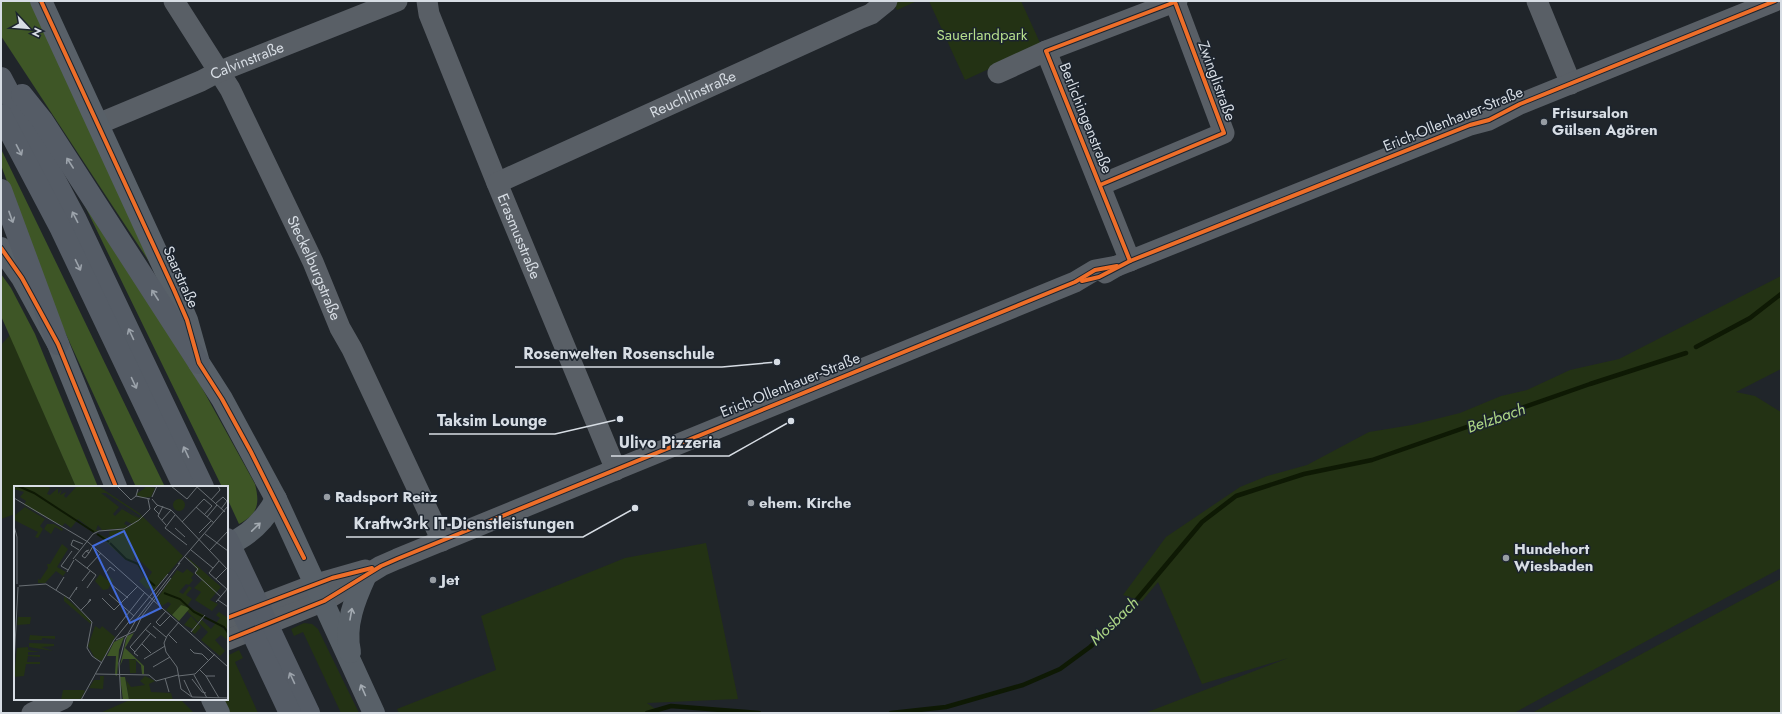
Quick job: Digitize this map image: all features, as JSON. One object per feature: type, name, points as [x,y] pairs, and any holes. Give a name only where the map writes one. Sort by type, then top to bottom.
[{"type":"highway","points":[[1,69],[42,120],[199,363]]},
{"type":"highway","points":[[1,78],[76,220],[202,486]]},
{"type":"highway","points":[[1,115],[61,229],[184,486]]},
{"type":"highway","points":[[1,190],[58,344]]},
{"type":"highway","points":[[228,541],[309,713]]},
{"type":"highway","points":[[228,581],[290,713]]},
{"type":"main road","name":"Saarstraße","points":[[42,1],[180,305],[199,363],[222,399],[276,500],[320,592],[353,667]]},
{"type":"main road","points":[[1,248],[22,278],[58,344],[116,486]]},
{"type":"main road","points":[[228,544],[252,530],[270,511],[276,500]]},
{"type":"main road","points":[[374,571],[352,607],[349,626],[349,647],[353,667],[374,713]]},
{"type":"street","name":"Steckelburgstraße","points":[[174,1],[230,90],[313,262],[340,328],[352,349],[442,541]]},
{"type":"street","name":"Calvinstraße","points":[[98,124],[201,81],[218,72],[397,1]]},
{"type":"street","name":"Erasmusstraße","points":[[427,1],[429,14],[496,183],[616,470]]},
{"type":"street","name":"Reuchlinstraße","points":[[496,183],[871,14],[888,1]]},
{"type":"street","points":[[998,73],[1046,50],[1176,1]]},
{"type":"street","name":"Zwinglistraße","points":[[1100,184],[1224,133],[1176,1]]},
{"type":"street","points":[[1537,1],[1571,84]]},
{"type":"street","name":"Erich-Ollenhauer-Straße","points":[[228,618],[320,592],[374,571],[442,541],[1075,282],[1095,270],[1123,264],[1470,125],[1486,113],[1520,104],[1775,1]]},
{"type":"street","name":"Berlichingenstraße","points":[[1046,50],[1100,184],[1123,264]]},
{"type":"street","name":"Erich-Ollenhauer-Straße","points":[[228,639],[320,592]]},
{"type":"street","points":[[32,713],[61,700]]},
{"type":"green space","points":[[1,1],[30,1],[154,269],[1,36]]},
{"type":"green space","name":"Sauerlandpark","points":[[892,1],[917,1],[897,10]]},
{"type":"green space","name":"Sauerlandpark","points":[[929,1],[1021,1],[1041,45],[965,80]]},
{"type":"green space","points":[[1,149],[165,486],[136,486],[53,306],[1,165]]},
{"type":"green space","points":[[84,204],[191,368],[255,484],[257,491],[256,508],[250,516],[239,524],[228,500],[228,486],[222,486]]},
{"type":"green space","points":[[1,274],[11,288],[35,334],[98,486],[76,486],[1,316]]},
{"type":"green space","points":[[1781,276],[1781,369],[1736,392],[1755,396],[1781,412],[1781,568],[1514,713],[1145,713],[1288,658],[1202,684],[1158,582],[1142,601],[1123,595],[1166,537],[1240,487],[1267,476],[1307,465],[1369,432],[1412,425],[1460,413],[1501,396],[1527,390],[1570,370],[1619,359]]},
{"type":"green space","points":[[10,335],[76,486],[14,486],[14,514],[1,519],[1,345]]},
{"type":"green space","points":[[706,543],[738,699],[647,703],[661,713],[399,713],[397,709],[496,670],[481,616],[625,558]]},
{"type":"green space","points":[[1781,579],[1781,713],[1532,713]]},
{"type":"green space","points":[[304,623],[312,624],[318,629],[359,713],[341,713],[303,632],[294,636],[291,629]]},
{"type":"green space","points":[[239,650],[243,658],[235,662],[258,713],[227,713],[220,700],[228,700],[228,656]]},
{"type":"green space","points":[[130,700],[181,700],[194,713],[100,713]]},
{"type":"waterway","name":"Belzbach","points":[[1696,347],[1750,318],[1781,294]]},
{"type":"waterway","name":"Mosbach","points":[[891,713],[946,707],[1023,685],[1060,669],[1090,647],[1118,622],[1202,522],[1236,496],[1304,474],[1372,460],[1590,384],[1686,353]]},
{"type":"waterway","name":"Mosbach","points":[[647,713],[671,706],[759,713]]},
{"type":"cycle path","points":[[41,1],[174,290],[187,320],[199,363],[222,399],[251,452],[304,558]]},
{"type":"cycle path","points":[[1082,281],[1099,277],[1130,261],[1470,125],[1489,120],[1520,104],[1775,1]]},
{"type":"cycle path","points":[[1100,185],[1224,133],[1175,2],[1046,51],[1130,261]]},
{"type":"cycle path","points":[[1,248],[22,278],[58,344],[116,486]]},
{"type":"cycle path","points":[[228,640],[324,601],[381,566],[397,559],[1075,282],[1095,270],[1117,266]]},
{"type":"cycle path","points":[[228,618],[332,578],[372,568]]},
{"type":"place","name":"Frisursalon Gülsen Agören","points":[[1544,122]]},
{"type":"place","name":"Rosenwelten Rosenschule","points":[[777,362]]},
{"type":"place","name":"Taksim Lounge","points":[[620,419]]},
{"type":"place","name":"Ulivo Pizzeria","points":[[791,421]]},
{"type":"place","name":"Radsport Reitz","points":[[327,497]]},
{"type":"place","name":"ehem. Kirche","points":[[751,503]]},
{"type":"place","name":"Kraftw3rk IT-Dienstleistungen","points":[[635,508]]},
{"type":"place","name":"Hundehort Wiesbaden","points":[[1506,558]]},
{"type":"place","name":"Jet","points":[[433,580]]}]
